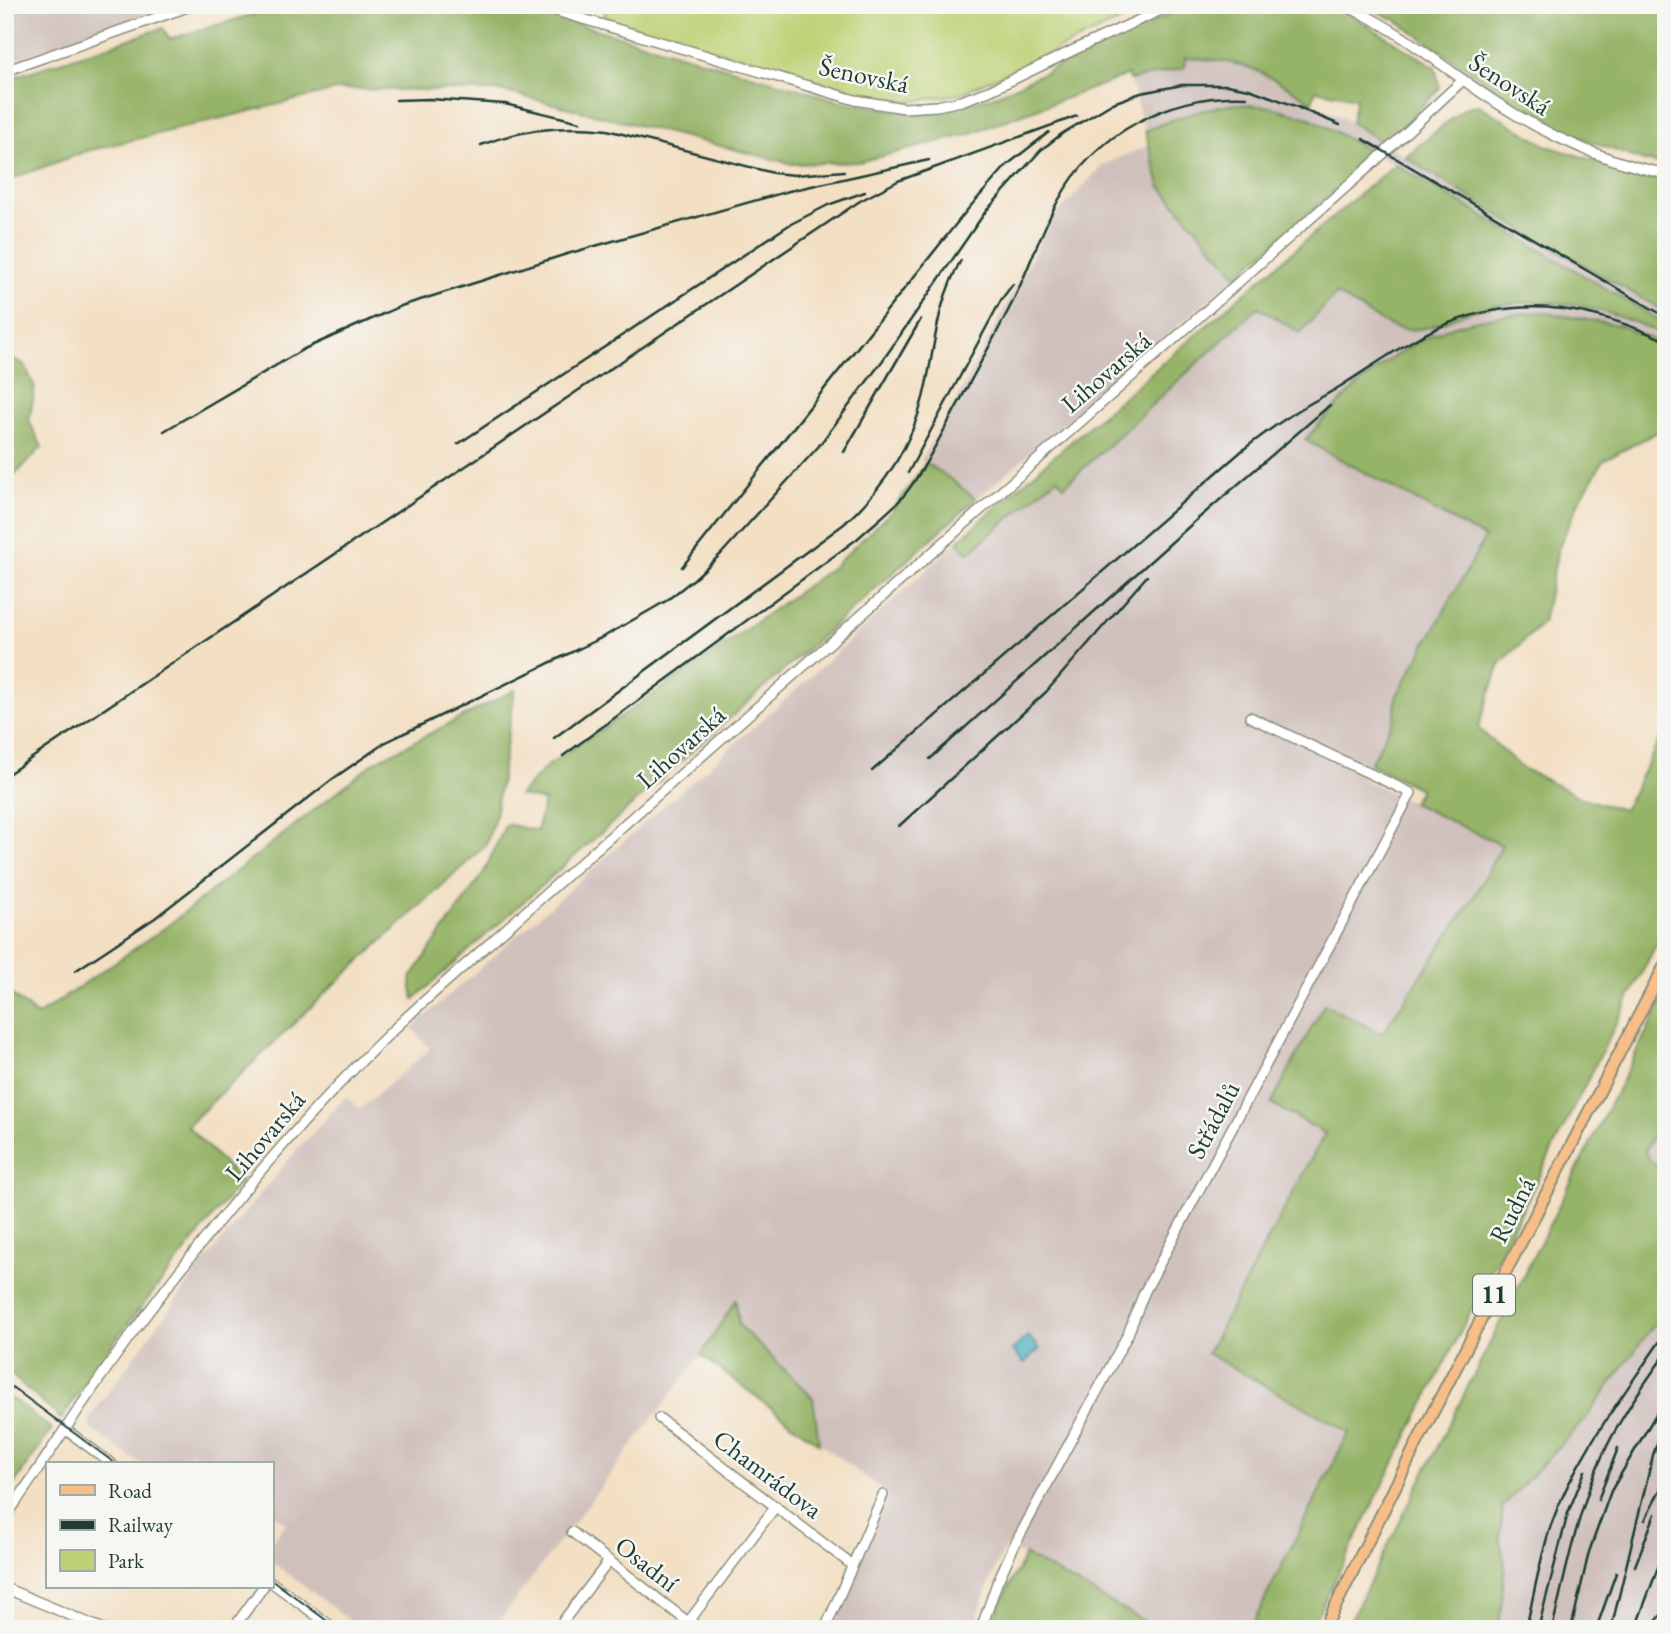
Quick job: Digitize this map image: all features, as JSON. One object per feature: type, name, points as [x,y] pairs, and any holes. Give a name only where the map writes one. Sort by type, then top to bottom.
[{"type":"main road","name":"Rudná","points":[[1324,1629],[1428,1421],[1666,962]]},
{"type":"street","points":[[5,71],[193,5]]},
{"type":"street","name":"Šenovská","points":[[536,5],[855,100],[885,106],[923,107],[961,101],[989,91],[1172,5]]},
{"type":"street","name":"Šenovská","points":[[1343,5],[1401,35],[1513,114],[1567,143],[1636,168],[1666,174]]},
{"type":"street","name":"Lihovarská","points":[[5,1518],[127,1341],[194,1255],[301,1124],[367,1055],[1370,166],[1463,80]]},
{"type":"street","name":"Střádalů","points":[[981,1629],[1013,1548],[1128,1334],[1144,1293],[1411,793],[1250,717]]},
{"type":"street","name":"Chamrádova","points":[[659,1418],[852,1565]]},
{"type":"street","points":[[66,1430],[109,1462]]},
{"type":"street","points":[[825,1629],[883,1494]]},
{"type":"street","points":[[686,1625],[776,1507]]},
{"type":"street","name":"Osadní","points":[[572,1532],[686,1625],[697,1629]]},
{"type":"street","points":[[557,1629],[609,1561]]},
{"type":"street","points":[[273,1583],[335,1629]]},
{"type":"street","points":[[5,1588],[103,1629]]},
{"type":"street","points":[[233,1629],[262,1588]]},
{"type":"shaded area","points":[[5,5],[173,5],[5,63]]},
{"type":"shaded area","points":[[1185,58],[1209,59],[1255,68],[1280,81],[1312,102],[1351,122],[1521,229],[1666,312],[1666,324],[1395,164],[1310,118],[1168,121],[1145,131],[1130,80],[1184,68]]},
{"type":"shaded area","points":[[1149,145],[1160,186],[1237,276],[976,499],[921,460],[949,414],[1051,221],[1103,165]]},
{"type":"shaded area","points":[[1336,294],[1396,328],[1421,330],[1480,308],[1545,300],[1592,307],[1616,314],[1666,336],[1666,345],[1618,325],[1477,320],[1452,327],[1396,356],[1333,408],[1306,440],[1485,538],[1396,697],[1395,717],[1362,779],[1502,845],[1474,897],[1382,1034],[1324,1005],[1272,1104],[1325,1133],[1207,1353],[1349,1432],[1250,1629],[1158,1629],[1006,1546],[989,1582],[973,1629],[832,1629],[889,1495],[701,1355],[493,1629],[361,1629],[273,1563],[273,1540],[286,1523],[273,1513],[273,1462],[205,1462],[192,1452],[174,1462],[138,1462],[91,1429],[89,1419],[201,1266],[299,1147],[346,1097],[360,1109],[430,1049],[412,1028],[798,688],[958,541],[969,553],[1057,477],[1063,485],[1259,307]]},
{"type":"shaded area","points":[[1666,1062],[1666,1629],[1417,1629],[1621,1154]]},
{"type":"green space","points":[[301,5],[485,5],[554,17],[840,101],[920,115],[992,97],[1174,12],[1204,5],[1321,5],[1346,12],[1435,67],[1440,88],[1385,144],[1351,122],[1356,98],[1316,90],[1312,102],[1266,75],[1238,64],[1185,58],[1184,68],[1130,80],[1128,75],[969,134],[859,162],[792,164],[502,91],[340,89],[87,151],[5,181],[5,80],[163,28],[170,39],[258,13],[263,7],[299,8]]},
{"type":"green space","points":[[607,5],[1155,5],[959,94],[907,102],[856,92],[604,18]]},
{"type":"green space","points":[[1361,5],[1666,5],[1666,165],[1644,161],[1549,126],[1396,20]]},
{"type":"green space","points":[[1236,104],[1271,107],[1310,118],[1376,154],[1237,276],[1160,186],[1145,131],[1190,114]]},
{"type":"green space","points":[[1479,105],[1547,146],[1637,174],[1666,180],[1666,312],[1521,229],[1405,157],[1466,107]]},
{"type":"green space","points":[[1395,164],[1666,324],[1666,336],[1598,310],[1552,302],[1504,304],[1469,312],[1429,327],[1408,329],[1383,322],[1336,294],[1300,333],[1258,307],[1064,486],[1057,478],[968,553],[958,541]]},
{"type":"green space","points":[[1541,312],[1618,325],[1666,345],[1666,432],[1655,433],[1603,461],[1579,501],[1558,549],[1543,622],[1500,664],[1478,728],[1522,768],[1584,799],[1624,810],[1666,727],[1666,925],[1310,1629],[1250,1629],[1349,1432],[1207,1353],[1325,1133],[1271,1104],[1324,1004],[1382,1034],[1474,897],[1502,845],[1412,803],[1420,789],[1370,764],[1395,717],[1396,697],[1485,538],[1305,440],[1337,405],[1372,373],[1412,345],[1433,334],[1466,323],[1498,316]]},
{"type":"green space","points":[[5,356],[24,364],[35,388],[29,421],[42,447],[16,474],[5,481]]},
{"type":"green space","points":[[926,463],[976,499],[414,999],[412,976],[484,872],[506,824],[537,831],[544,801],[519,795],[547,766],[695,666],[833,567],[891,512]]},
{"type":"green space","points":[[515,690],[495,816],[486,845],[335,984],[187,1126],[241,1181],[116,1339],[61,1419],[5,1369],[5,989],[37,1016],[166,927],[376,761]]},
{"type":"green space","points":[[1666,993],[1666,1106],[1645,1152],[1650,1161],[1666,1168],[1666,1308],[1586,1418],[1503,1506],[1500,1539],[1505,1565],[1499,1629],[1346,1629]]},
{"type":"green space","points":[[736,1300],[739,1325],[813,1398],[819,1444],[701,1355]]},
{"type":"green space","points":[[5,1394],[52,1429],[5,1497]]},
{"type":"green space","points":[[1025,1555],[1158,1629],[1015,1629],[994,1617]]},
{"type":"water","points":[[1028,1336],[1040,1349],[1024,1363],[1012,1350]]},
{"type":"tram line","points":[[5,1382],[113,1462]]},
{"type":"tram line","points":[[273,1580],[338,1629]]},
{"type":"railway","points":[[75,971],[155,918],[334,778],[386,742],[605,636],[666,601],[694,579],[721,554],[818,447],[883,360],[986,211],[1041,150],[1063,133],[1113,103],[1141,93],[1182,85],[1227,85],[1249,89],[1306,110]]},
{"type":"railway","points":[[563,756],[857,539],[900,500],[927,461],[995,335],[1058,201],[1092,156],[1114,137],[1164,110],[1191,102],[1247,97]]},
{"type":"railway","points":[[396,100],[429,99],[505,104],[580,122]]},
{"type":"railway","points":[[1299,108],[1340,125]]},
{"type":"railway","points":[[5,776],[860,201],[898,181],[1077,116]]},
{"type":"railway","points":[[481,145],[527,132],[559,128],[607,130],[773,173],[795,175],[844,171]]},
{"type":"railway","points":[[682,567],[968,209],[1007,165],[1049,132]]},
{"type":"railway","points":[[1363,139],[1666,317]]},
{"type":"railway","points":[[164,431],[304,349],[401,306],[567,254],[789,191],[929,160]]},
{"type":"railway","points":[[458,444],[789,225],[828,205],[865,192]]},
{"type":"railway","points":[[554,738],[844,524],[871,497],[893,467],[911,434],[923,398],[945,295],[961,260]]},
{"type":"railway","points":[[908,473],[1001,300],[1013,284]]},
{"type":"railway","points":[[872,771],[1244,449],[1289,416],[1396,350],[1449,323],[1477,314],[1532,307],[1586,313],[1613,320],[1666,341]]},
{"type":"railway","points":[[844,452],[921,319]]},
{"type":"railway","points":[[930,759],[1193,523],[1330,405]]},
{"type":"railway","points":[[899,826],[1046,692],[1147,576]]},
{"type":"railway","points":[[1526,1629],[1544,1550],[1561,1499],[1602,1425],[1666,1332]]},
{"type":"railway","points":[[1552,1629],[1577,1528],[1597,1468],[1628,1409],[1666,1353]]},
{"type":"railway","points":[[1571,1629],[1589,1552],[1611,1491],[1666,1397]]},
{"type":"railway","points":[[1611,1629],[1653,1455],[1666,1419]]},
{"type":"railway","points":[[1598,1500],[1618,1448]]},
{"type":"railway","points":[[1538,1629],[1568,1513],[1585,1471]]},
{"type":"railway","points":[[1645,1520],[1666,1478]]},
{"type":"railway","points":[[1635,1566],[1655,1514]]},
{"type":"railway","points":[[1635,1629],[1666,1546]]},
{"type":"railway","points":[[1596,1629],[1616,1573]]},
{"type":"railway","points":[[1650,1629],[1666,1609]]}]
